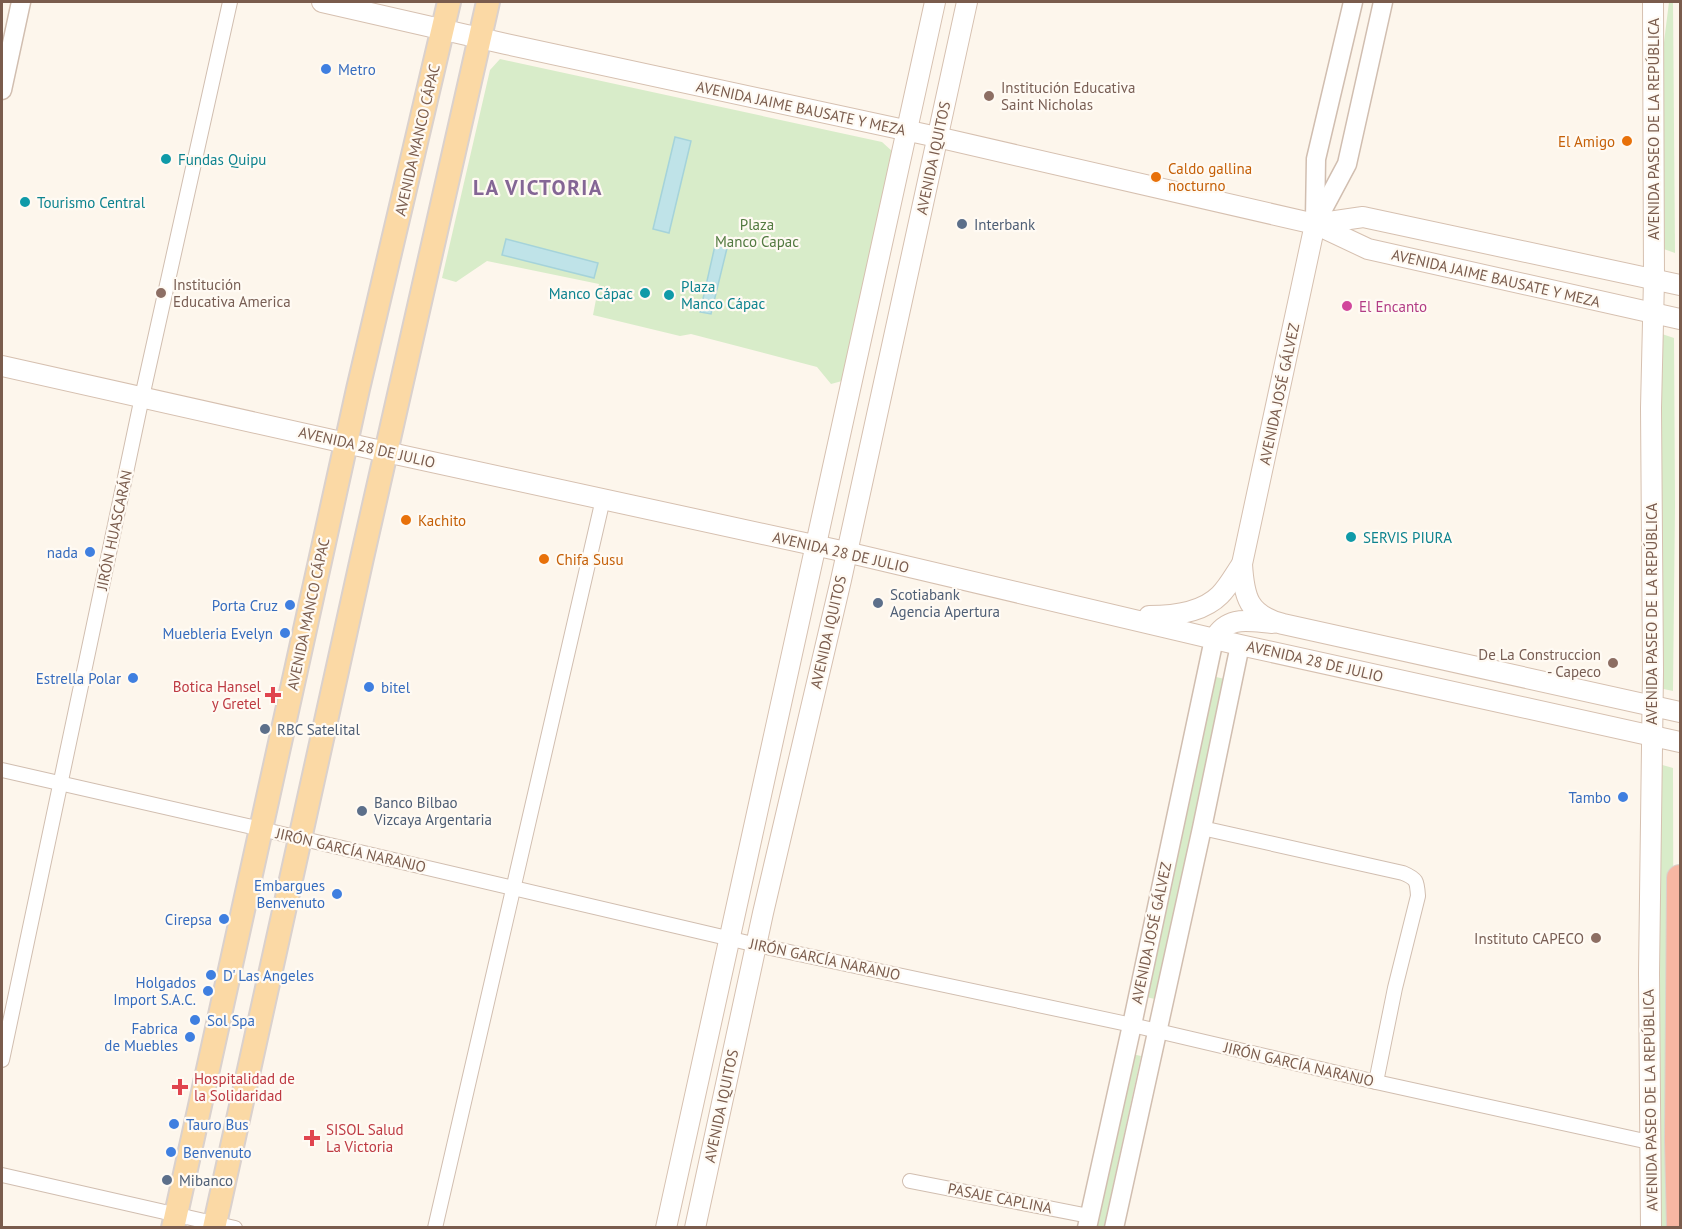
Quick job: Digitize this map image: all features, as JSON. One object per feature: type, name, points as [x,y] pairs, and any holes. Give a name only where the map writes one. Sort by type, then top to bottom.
[{"type":"highway","points":[[1680,878],[1678,1128],[1680,1227]]},
{"type":"main road","name":"AVENIDA JAIME BAUSATE Y MEZA","points":[[322,2],[937,137],[1315,224],[1368,249],[1667,316]]},
{"type":"main road","name":"AVENIDA MANCO CÁPAC","points":[[174,1221],[346,442],[449,2]]},
{"type":"main road","points":[[221,1226],[300,838],[488,2]]},
{"type":"main road","name":"AVENIDA IQUITOS","points":[[666,1227],[935,2]]},
{"type":"main road","name":"AVENIDA IQUITOS","points":[[694,1227],[967,2]]},
{"type":"main road","name":"AVENIDA PASEO DE LA REPÚBLICA","points":[[1651,1227],[1648,973],[1667,739],[1651,408],[1667,316],[1653,2]]},
{"type":"main road","name":"AVENIDA JAIME BAUSATE Y MEZA","points":[[1315,224],[1363,217],[1667,282]]},
{"type":"main road","name":"AVENIDA JOSÉ GÁLVEZ","points":[[1242,564],[1315,224]]},
{"type":"main road","name":"AVENIDA 28 DE JULIO","points":[[2,366],[815,545],[1240,645],[1667,739]]},
{"type":"main road","name":"AVENIDA 28 DE JULIO","points":[[1242,564],[1244,590],[1252,606],[1264,618],[1667,708]]},
{"type":"main road","points":[[1118,615],[1164,616],[1184,613],[1203,606],[1219,596],[1242,564]]},
{"type":"main road","points":[[1214,639],[1227,624],[1239,621],[1283,624]]},
{"type":"street","points":[[2,90],[21,2]]},
{"type":"street","name":"JIRÓN HUASCARÁN","points":[[2,1060],[142,397],[230,2]]},
{"type":"street","name":"AVENIDA JOSÉ GÁLVEZ","points":[[1315,224],[1316,159],[1353,2]]},
{"type":"street","name":"AVENIDA JOSÉ GÁLVEZ","points":[[1315,224],[1347,164],[1383,2]]},
{"type":"street","points":[[435,1227],[603,499]]},
{"type":"street","name":"AVENIDA JOSÉ GÁLVEZ","points":[[1088,1222],[1214,639]]},
{"type":"street","name":"AVENIDA JOSÉ GÁLVEZ","points":[[1114,1227],[1240,645]]},
{"type":"street","name":"JIRÓN GARCÍA NARANJO","points":[[2,770],[730,939],[1132,1025],[1650,1143]]},
{"type":"street","points":[[1202,828],[1403,873],[1414,878],[1418,884],[1418,896],[1395,988],[1376,1082]]},
{"type":"street","points":[[2,1175],[174,1221],[221,1226]]},
{"type":"street","name":"PASAJE CAPLINA","points":[[910,1181],[1088,1222]]},
{"type":"green space","points":[[1669,2],[1673,2],[1675,253],[1658,247],[1664,42]]},
{"type":"green space","name":"Plaza Manco Capac","points":[[500,59],[882,142],[893,152],[842,381],[831,384],[817,367],[691,334],[680,336],[593,315],[599,284],[487,261],[456,282],[442,278],[490,70]]},
{"type":"green space","points":[[1659,333],[1674,338],[1673,691],[1659,688]]},
{"type":"green space","points":[[1216,677],[1225,679],[1155,999],[1146,997]]},
{"type":"green space","points":[[1659,764],[1673,768],[1674,1228],[1661,1227]]},
{"type":"green space","points":[[1132,1054],[1141,1056],[1104,1227],[1094,1228]]},
{"type":"water","points":[[675,137],[691,141],[669,233],[653,229]]},
{"type":"water","points":[[506,239],[598,263],[594,278],[502,255]]},
{"type":"water","points":[[716,241],[728,244],[711,314],[700,312]]},
{"type":"place","name":"Metro","points":[[326,69]]},
{"type":"place","name":"Institución Educativa Saint Nicholas","points":[[989,96]]},
{"type":"place","name":"El Amigo","points":[[1627,141]]},
{"type":"place","name":"Fundas Quipu","points":[[166,159]]},
{"type":"place","name":"Caldo gallina nocturno","points":[[1156,177]]},
{"type":"place","name":"Tourismo Central","points":[[25,202]]},
{"type":"place","name":"Interbank","points":[[962,224]]},
{"type":"place","name":"Institución Educativa America","points":[[161,293]]},
{"type":"place","name":"Manco Cápac","points":[[645,293]]},
{"type":"place","name":"Plaza Manco Cápac","points":[[669,295]]},
{"type":"place","name":"El Encanto","points":[[1347,306]]},
{"type":"place","name":"Kachito","points":[[406,520]]},
{"type":"place","name":"SERVIS PIURA","points":[[1351,537]]},
{"type":"place","name":"nada","points":[[90,552]]},
{"type":"place","name":"Chifa Susu","points":[[544,559]]},
{"type":"place","name":"Scotiabank Agencia Apertura","points":[[878,603]]},
{"type":"place","name":"Porta Cruz","points":[[290,605]]},
{"type":"place","name":"Muebleria Evelyn","points":[[285,633]]},
{"type":"place","name":"De La Construccion - Capeco","points":[[1613,663]]},
{"type":"place","name":"Estrella Polar","points":[[133,678]]},
{"type":"place","name":"bitel","points":[[369,687]]},
{"type":"place","name":"Botica Hansel y Gretel","points":[[273,695]]},
{"type":"place","name":"RBC Satelital","points":[[265,729]]},
{"type":"place","name":"Tambo","points":[[1623,797]]},
{"type":"place","name":"Banco Bilbao Vizcaya Argentaria","points":[[362,811]]},
{"type":"place","name":"Embargues Benvenuto","points":[[337,894]]},
{"type":"place","name":"Cirepsa","points":[[224,919]]},
{"type":"place","name":"Instituto CAPECO","points":[[1596,938]]},
{"type":"place","name":"D' Las Angeles","points":[[211,975]]},
{"type":"place","name":"Holgados Import S.A.C.","points":[[208,991]]},
{"type":"place","name":"Sol Spa","points":[[195,1020]]},
{"type":"place","name":"Fabrica de Muebles","points":[[190,1037]]},
{"type":"place","name":"Hospitalidad de la Solidaridad","points":[[180,1087]]},
{"type":"place","name":"Tauro Bus","points":[[174,1124]]},
{"type":"place","name":"SISOL Salud La Victoria","points":[[312,1138]]},
{"type":"place","name":"Benvenuto","points":[[171,1152]]},
{"type":"place","name":"Mibanco","points":[[167,1180]]},
{"type":"district","name":"LA VICTORIA","points":[[538,187]]}]
